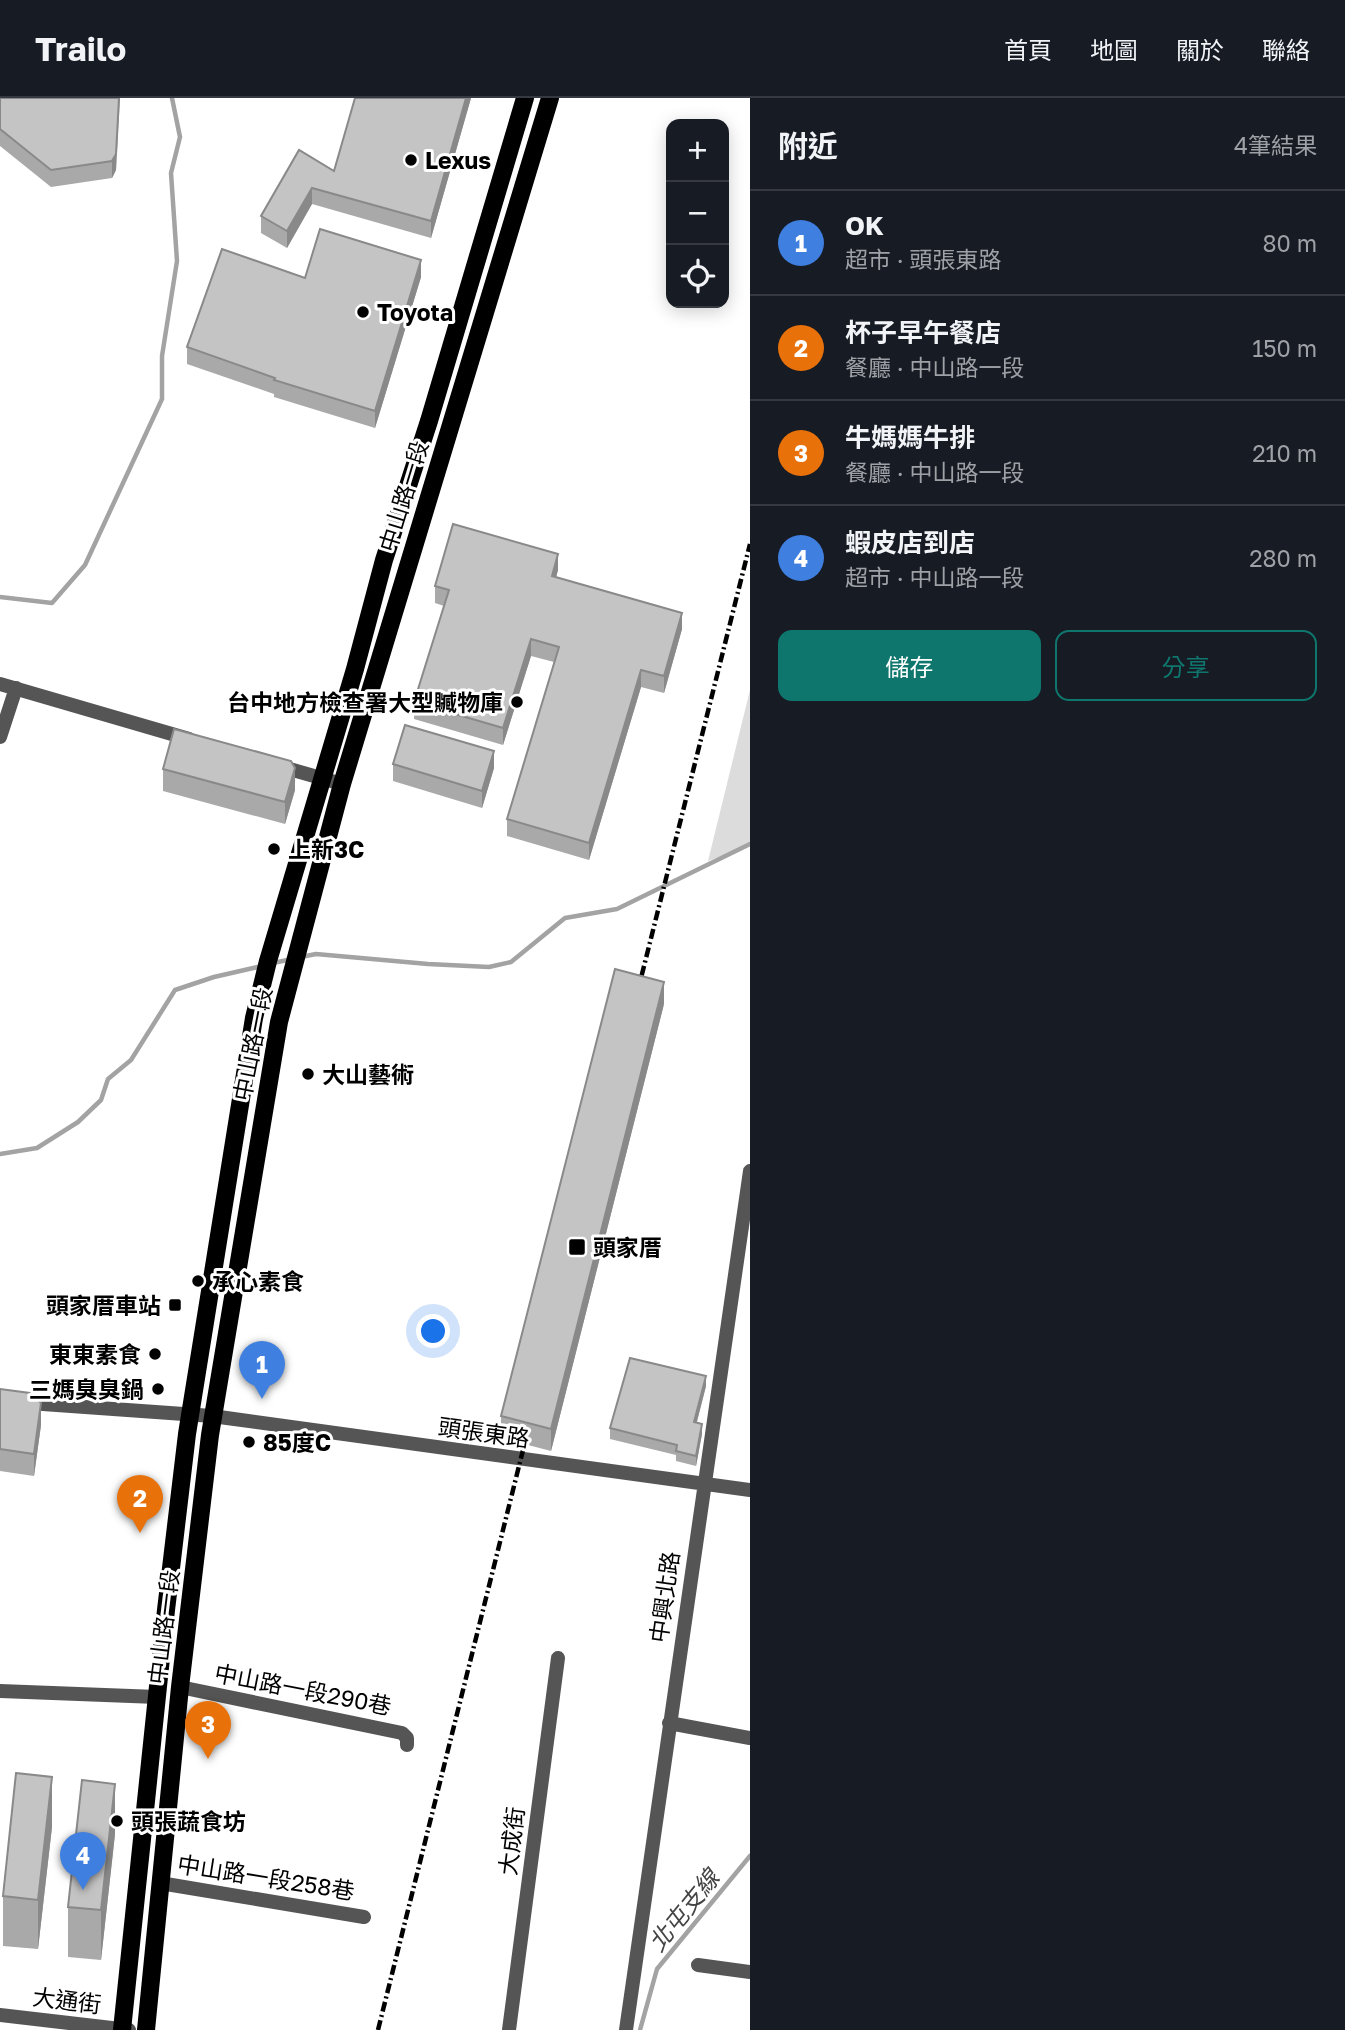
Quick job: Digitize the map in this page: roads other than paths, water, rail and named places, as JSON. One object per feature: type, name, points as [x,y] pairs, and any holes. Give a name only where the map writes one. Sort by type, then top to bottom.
[{"type":"main road","name":"中山路一段","points":[[122,2030],[173,1546],[190,1413],[254,1018],[384,559],[429,421],[525,98]]},
{"type":"main road","name":"中山路一段","points":[[146,2030],[180,1688],[212,1416],[279,1022],[342,784],[550,98]]},
{"type":"street","points":[[0,684],[202,743]]},
{"type":"street","points":[[0,737],[16,688]]},
{"type":"street","points":[[269,763],[342,784]]},
{"type":"street","name":"中興北路","points":[[626,2030],[750,1171]]},
{"type":"street","name":"頭張東路","points":[[0,1401],[190,1413],[750,1490]]},
{"type":"street","name":"大成街","points":[[509,2030],[558,1658]]},
{"type":"street","name":"中山路一段290巷","points":[[180,1688],[402,1732],[407,1738],[407,1745]]},
{"type":"street","points":[[7,1691],[157,1697]]},
{"type":"street","points":[[669,1723],[750,1738]]},
{"type":"street","name":"中山路一段258巷","points":[[160,1883],[364,1917]]},
{"type":"street","points":[[698,1965],[750,1972]]},
{"type":"street","name":"大通街","points":[[0,2015],[129,2030]]},
{"type":"waterway","points":[[0,597],[52,603],[85,565],[162,399],[162,356],[177,261],[171,173],[180,137],[172,98]]},
{"type":"waterway","points":[[301,957],[316,954],[489,967],[511,962],[565,918],[617,909],[750,844]]},
{"type":"waterway","points":[[273,963],[292,959]]},
{"type":"waterway","points":[[0,1154],[37,1148],[78,1122],[101,1100],[108,1079],[131,1060],[175,990],[214,977],[262,966]]},
{"type":"waterway","name":"北屯支線","points":[[640,2030],[657,1969],[750,1856]]},
{"type":"railway","points":[[637,994],[750,544]]},
{"type":"railway","points":[[378,2030],[529,1426]]},
{"type":"place","name":"Lexus","points":[[411,160]]},
{"type":"place","name":"Toyota","points":[[363,312]]},
{"type":"place","name":"台中地方檢查署大型贓物庫","points":[[517,702]]},
{"type":"place","name":"上新3C","points":[[274,849]]},
{"type":"place","name":"大山藝術","points":[[308,1074]]},
{"type":"place","name":"頭家厝","points":[[577,1247]]},
{"type":"place","name":"承心素食","points":[[198,1281]]},
{"type":"place","name":"頭家厝車站","points":[[175,1305]]},
{"type":"place","name":"東東素食","points":[[155,1354]]},
{"type":"place","name":"三媽臭臭鍋","points":[[158,1389]]},
{"type":"place","name":"OK","points":[[262,1399]]},
{"type":"place","name":"85度C","points":[[249,1442]]},
{"type":"place","name":"杯子早午餐店","points":[[140,1533]]},
{"type":"place","name":"牛媽媽牛排","points":[[208,1759]]},
{"type":"place","name":"頭張蔬食坊","points":[[117,1821]]},
{"type":"place","name":"蝦皮店到店","points":[[83,1890]]}]
